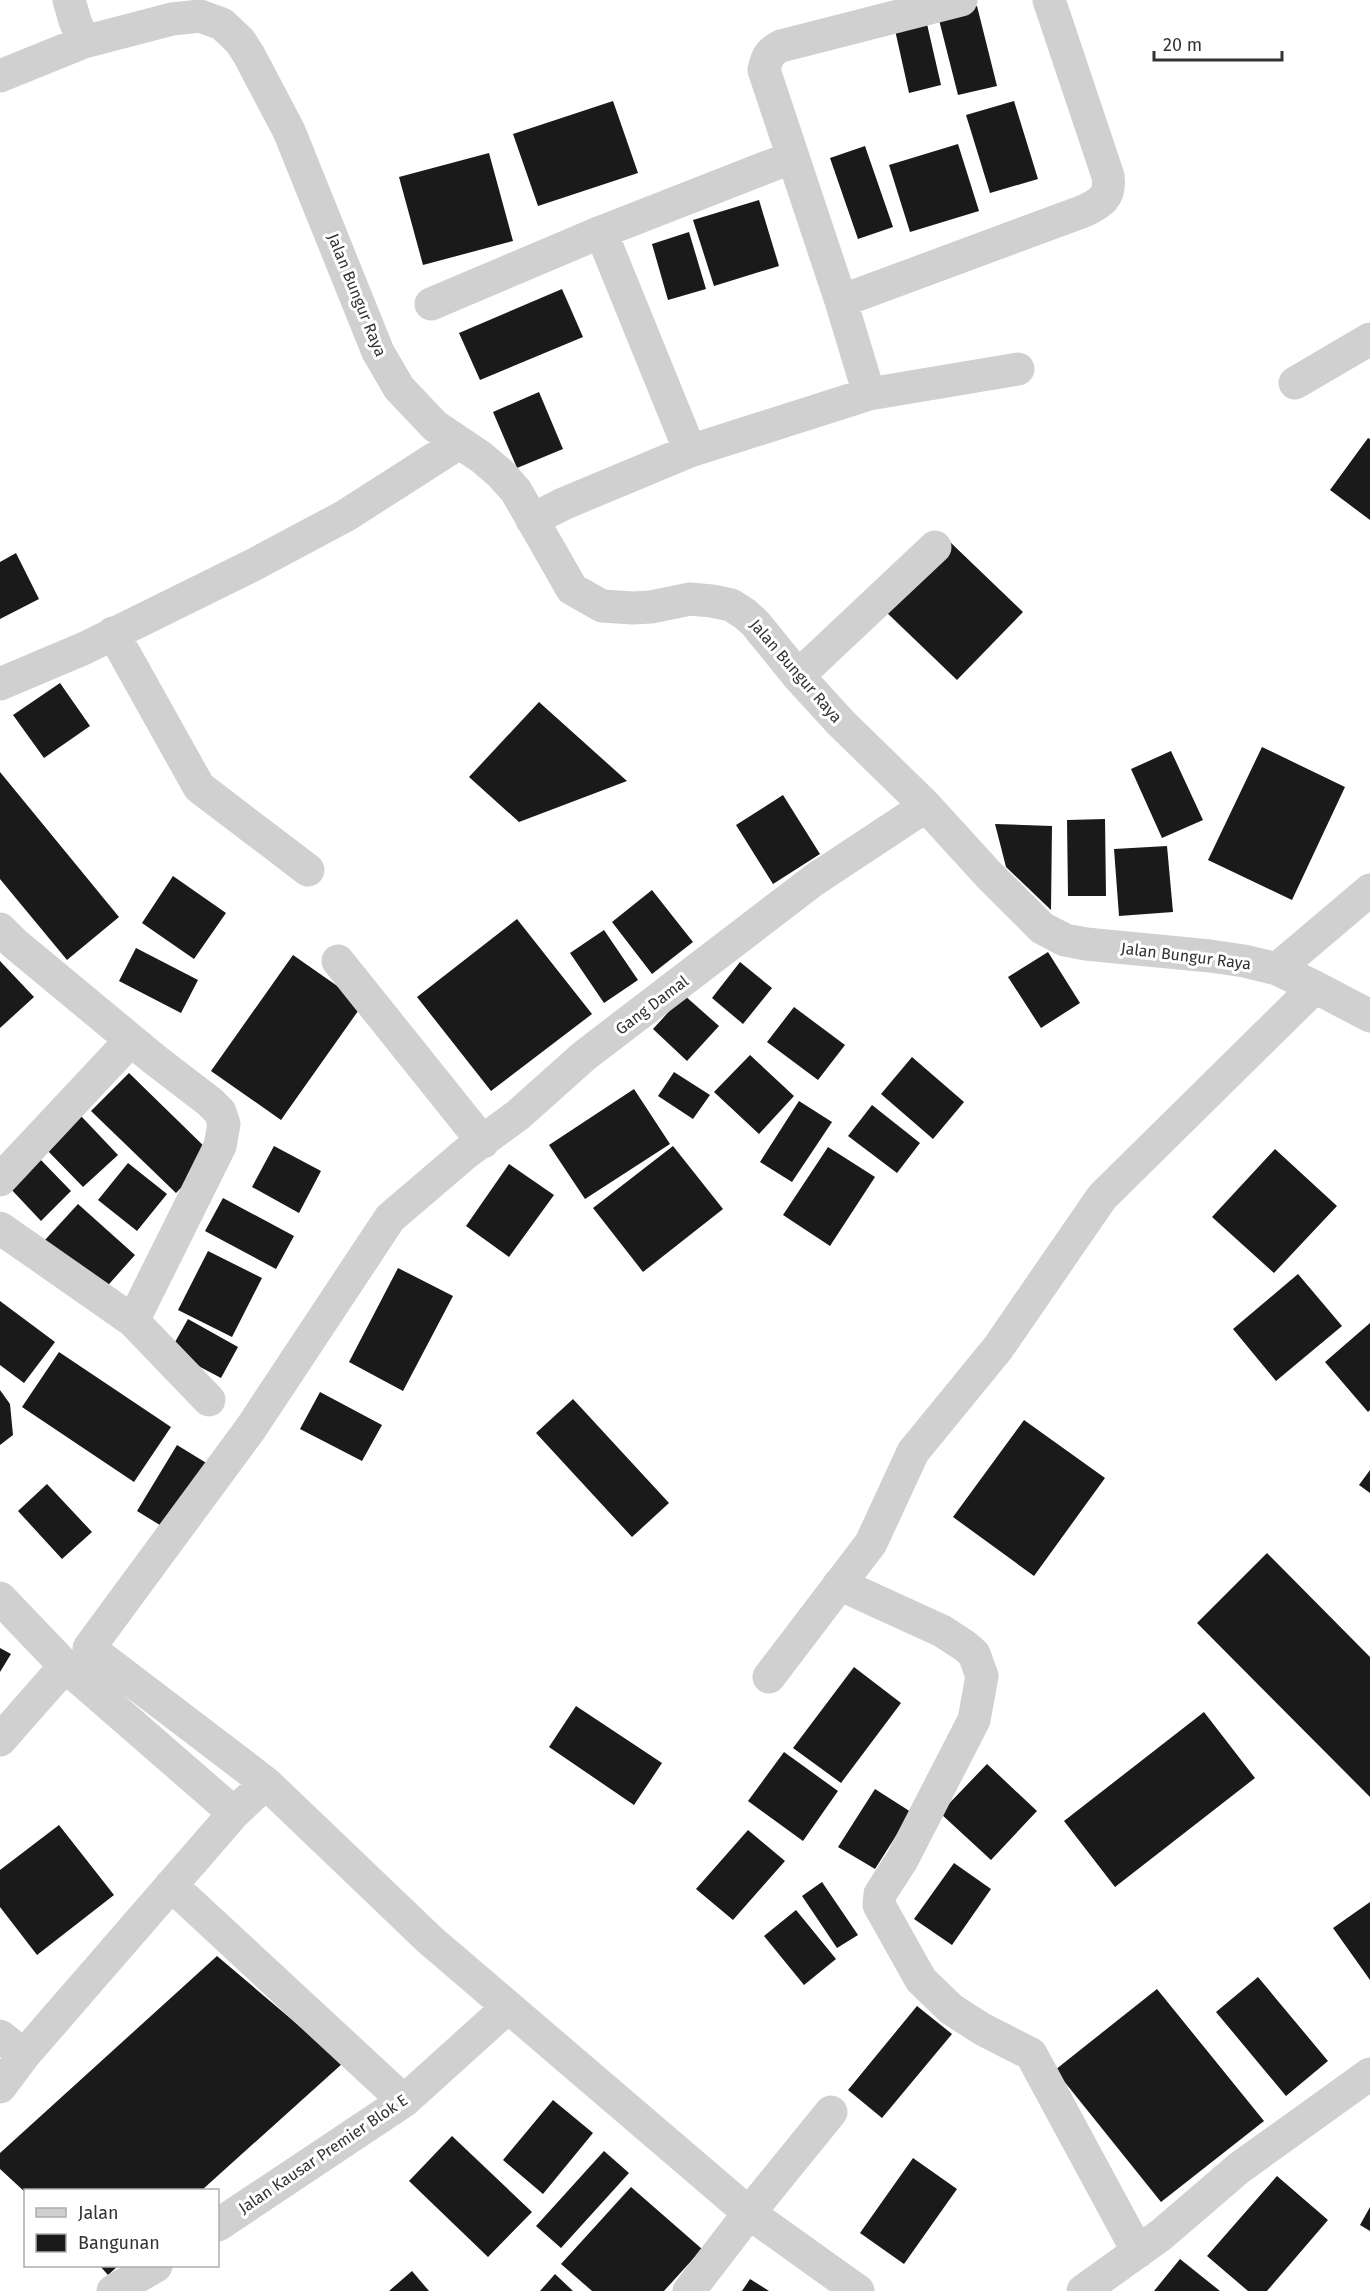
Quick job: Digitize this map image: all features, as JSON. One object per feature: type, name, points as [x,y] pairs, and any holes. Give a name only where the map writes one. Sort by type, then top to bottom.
[{"type":"street","points":[[69,0],[84,42]]},
{"type":"street","points":[[869,394],[841,301],[764,70],[771,51],[781,46],[961,0]]},
{"type":"street","points":[[841,301],[1084,211],[1097,205],[1106,196],[1110,187],[1108,176],[1049,0]]},
{"type":"street","name":"Jalan Bungur Raya","points":[[0,76],[84,42],[172,19],[200,16],[222,24],[240,41],[289,131],[378,352],[399,388],[435,426],[501,474],[516,491],[572,589],[602,606],[651,607],[690,599],[731,605],[755,623],[798,676],[841,723],[926,806],[1042,928],[1065,939],[1112,948],[1210,956],[1277,969],[1370,1016]]},
{"type":"street","points":[[431,304],[601,232],[793,157]]},
{"type":"street","points":[[601,232],[690,452]]},
{"type":"street","points":[[1295,383],[1370,339]]},
{"type":"street","points":[[532,520],[563,504],[690,452],[869,394],[1018,369]]},
{"type":"street","points":[[0,684],[85,648],[306,537],[345,516],[459,443]]},
{"type":"street","points":[[798,676],[935,547]]},
{"type":"street","points":[[113,633],[199,787],[308,870]]},
{"type":"street","name":"Gang Damal","points":[[266,1783],[88,1648],[251,1428],[390,1218],[466,1153],[518,1115],[584,1056],[814,880],[926,806]]},
{"type":"street","points":[[1277,969],[1370,890]]},
{"type":"street","points":[[0,929],[14,943],[220,1112],[224,1124],[220,1146],[133,1321]]},
{"type":"street","points":[[338,961],[483,1142]]},
{"type":"street","points":[[769,1677],[871,1543],[913,1452],[998,1348],[1102,1197],[1315,987]]},
{"type":"street","points":[[0,1180],[131,1040]]},
{"type":"street","points":[[0,1228],[133,1321],[209,1400]]},
{"type":"street","points":[[839,1584],[942,1631],[974,1654],[981,1676],[974,1720],[902,1860],[880,1894],[879,1905],[921,1980],[951,2009],[982,2030],[1031,2054],[1035,2059],[1138,2252]]},
{"type":"street","points":[[0,1598],[65,1666],[234,1812]]},
{"type":"street","points":[[0,1740],[65,1666]]},
{"type":"street","points":[[7,2063],[171,1885],[234,1812],[266,1783],[430,1940],[507,2008],[749,2213],[858,2291]]},
{"type":"street","points":[[171,1885],[404,2101]]},
{"type":"street","name":"Jalan Kausar Premier Blok E","points":[[219,2224],[404,2101],[507,2008]]},
{"type":"street","points":[[1083,2291],[1138,2252],[1239,2168],[1370,2074]]},
{"type":"street","points":[[689,2291],[831,2112]]},
{"type":"street","points":[[113,2291],[153,2267]]},
{"type":"building","points":[[977,6],[997,86],[958,95],[938,16]]},
{"type":"building","points":[[927,24],[941,85],[909,93],[895,30]]},
{"type":"building","points":[[613,101],[638,173],[538,206],[513,134]]},
{"type":"building","points":[[1014,101],[1038,179],[990,193],[966,115]]},
{"type":"building","points":[[958,144],[979,211],[910,232],[889,165]]},
{"type":"building","points":[[865,146],[893,227],[858,239],[830,158]]},
{"type":"building","points":[[489,153],[513,241],[423,265],[399,177]]},
{"type":"building","points":[[759,200],[779,266],[714,286],[693,220]]},
{"type":"building","points":[[689,232],[706,289],[668,300],[652,244]]},
{"type":"building","points":[[562,289],[583,337],[480,380],[459,333]]},
{"type":"building","points":[[539,392],[563,449],[517,468],[493,412]]},
{"type":"building","points":[[1368,438],[1370,439],[1370,520],[1330,490]]},
{"type":"building","points":[[949,541],[1023,612],[957,680],[883,609]]},
{"type":"building","points":[[16,553],[39,599],[0,619],[0,562]]},
{"type":"building","points":[[60,683],[90,726],[44,758],[13,715]]},
{"type":"building","points":[[539,702],[627,781],[519,822],[469,777]]},
{"type":"building","points":[[1262,747],[1345,787],[1292,900],[1208,860]]},
{"type":"building","points":[[1171,751],[1203,820],[1162,838],[1131,769]]},
{"type":"building","points":[[0,772],[119,917],[67,960],[0,879]]},
{"type":"building","points":[[783,795],[820,854],[773,884],[736,825]]},
{"type":"building","points":[[1105,819],[1106,896],[1068,896],[1067,820]]},
{"type":"building","points":[[995,824],[1052,826],[1051,910],[1006,867]]},
{"type":"building","points":[[1167,846],[1173,912],[1119,916],[1114,849]]},
{"type":"building","points":[[173,876],[226,913],[194,959],[142,923]]},
{"type":"building","points":[[652,890],[693,942],[652,974],[612,922]]},
{"type":"building","points":[[517,919],[592,1014],[491,1091],[417,997]]},
{"type":"building","points":[[604,930],[638,980],[604,1003],[570,953]]},
{"type":"building","points":[[136,948],[198,980],[181,1013],[119,981]]},
{"type":"building","points":[[1048,952],[1080,1003],[1041,1028],[1008,977]]},
{"type":"building","points":[[293,955],[363,1004],[281,1120],[211,1071]]},
{"type":"building","points":[[0,961],[34,997],[0,1028]]},
{"type":"building","points":[[740,962],[772,988],[743,1024],[712,998]]},
{"type":"building","points":[[684,995],[719,1026],[687,1061],[653,1029]]},
{"type":"building","points":[[794,1007],[845,1045],[818,1080],[767,1042]]},
{"type":"building","points":[[750,1055],[794,1096],[759,1134],[714,1092]]},
{"type":"building","points":[[912,1057],[964,1102],[933,1139],[881,1094]]},
{"type":"building","points":[[674,1072],[710,1095],[693,1119],[658,1096]]},
{"type":"building","points":[[129,1073],[213,1155],[176,1193],[91,1111]]},
{"type":"building","points":[[634,1089],[670,1144],[585,1199],[549,1145]]},
{"type":"building","points":[[799,1101],[832,1122],[792,1182],[760,1162]]},
{"type":"building","points":[[872,1105],[920,1143],[897,1173],[848,1136]]},
{"type":"building","points":[[81,1116],[118,1155],[83,1187],[46,1149]]},
{"type":"building","points":[[274,1146],[321,1171],[299,1213],[252,1187]]},
{"type":"building","points":[[673,1146],[723,1209],[643,1272],[593,1208]]},
{"type":"building","points":[[828,1147],[875,1177],[830,1246],[783,1215]]},
{"type":"building","points":[[1275,1149],[1337,1206],[1274,1273],[1212,1217]]},
{"type":"building","points":[[39,1158],[71,1191],[41,1221],[9,1187]]},
{"type":"building","points":[[128,1163],[167,1194],[137,1231],[98,1200]]},
{"type":"building","points":[[509,1164],[554,1195],[509,1257],[466,1226]]},
{"type":"building","points":[[223,1198],[294,1236],[276,1269],[205,1231]]},
{"type":"building","points":[[78,1204],[135,1255],[102,1292],[45,1240]]},
{"type":"building","points":[[208,1251],[262,1278],[232,1337],[178,1310]]},
{"type":"building","points":[[398,1268],[453,1296],[403,1391],[349,1362]]},
{"type":"building","points":[[1298,1274],[1342,1326],[1276,1381],[1233,1329]]},
{"type":"building","points":[[0,1301],[55,1342],[24,1383],[0,1365]]},
{"type":"building","points":[[188,1319],[238,1347],[221,1378],[170,1351]]},
{"type":"building","points":[[1370,1323],[1370,1410],[1368,1412],[1325,1362]]},
{"type":"building","points":[[59,1352],[171,1427],[134,1482],[22,1407]]},
{"type":"building","points":[[0,1390],[10,1404],[13,1435],[0,1445]]},
{"type":"building","points":[[320,1392],[382,1425],[362,1461],[300,1429]]},
{"type":"building","points":[[573,1399],[669,1503],[632,1537],[536,1433]]},
{"type":"building","points":[[1024,1420],[1105,1478],[1034,1576],[953,1517]]},
{"type":"building","points":[[177,1445],[208,1464],[168,1530],[137,1511]]},
{"type":"building","points":[[1370,1470],[1370,1493],[1359,1485]]},
{"type":"building","points":[[47,1484],[92,1532],[62,1559],[18,1511]]},
{"type":"building","points":[[1267,1553],[1370,1657],[1370,1797],[1197,1623]]},
{"type":"building","points":[[0,1648],[11,1654],[0,1672]]},
{"type":"building","points":[[854,1667],[901,1703],[841,1783],[793,1748]]},
{"type":"building","points":[[576,1706],[662,1763],[634,1805],[549,1747]]},
{"type":"building","points":[[1204,1712],[1255,1778],[1115,1887],[1064,1821]]},
{"type":"building","points":[[784,1752],[838,1791],[803,1841],[748,1801]]},
{"type":"building","points":[[987,1764],[1037,1811],[991,1860],[940,1813]]},
{"type":"building","points":[[875,1789],[911,1812],[875,1869],[838,1847]]},
{"type":"building","points":[[59,1825],[114,1895],[37,1955],[0,1907],[0,1870]]},
{"type":"building","points":[[748,1830],[785,1861],[733,1920],[696,1889]]},
{"type":"building","points":[[954,1863],[991,1889],[952,1945],[914,1919]]},
{"type":"building","points":[[822,1882],[858,1935],[837,1948],[802,1896]]},
{"type":"building","points":[[1370,1902],[1370,1980],[1333,1928]]},
{"type":"building","points":[[796,1910],[836,1959],[804,1985],[764,1936]]},
{"type":"building","points":[[217,1956],[343,2063],[203,2189],[24,2189],[24,2191],[0,2169],[0,2153]]},
{"type":"building","points":[[1258,1977],[1328,2061],[1286,2096],[1216,2012]]},
{"type":"building","points":[[1157,1989],[1264,2121],[1161,2202],[1055,2070]]},
{"type":"building","points":[[917,2006],[952,2034],[882,2118],[848,2090]]},
{"type":"building","points":[[553,2100],[593,2133],[543,2194],[503,2160]]},
{"type":"building","points":[[452,2136],[532,2212],[488,2257],[409,2181]]},
{"type":"building","points":[[604,2151],[629,2173],[561,2248],[536,2226]]},
{"type":"building","points":[[913,2158],[957,2189],[904,2264],[860,2233]]},
{"type":"building","points":[[1277,2176],[1328,2220],[1267,2291],[1248,2291],[1207,2256]]},
{"type":"building","points":[[631,2187],[702,2249],[664,2291],[592,2291],[561,2264]]},
{"type":"building","points":[[1370,2207],[1370,2231],[1360,2225]]},
{"type":"building","points":[[1180,2259],[1220,2291],[1154,2291]]},
{"type":"building","points":[[101,2267],[117,2267],[108,2275]]},
{"type":"building","points":[[412,2271],[429,2291],[389,2291]]},
{"type":"building","points":[[555,2274],[573,2291],[540,2291]]},
{"type":"building","points":[[750,2279],[769,2291],[742,2291]]}]
